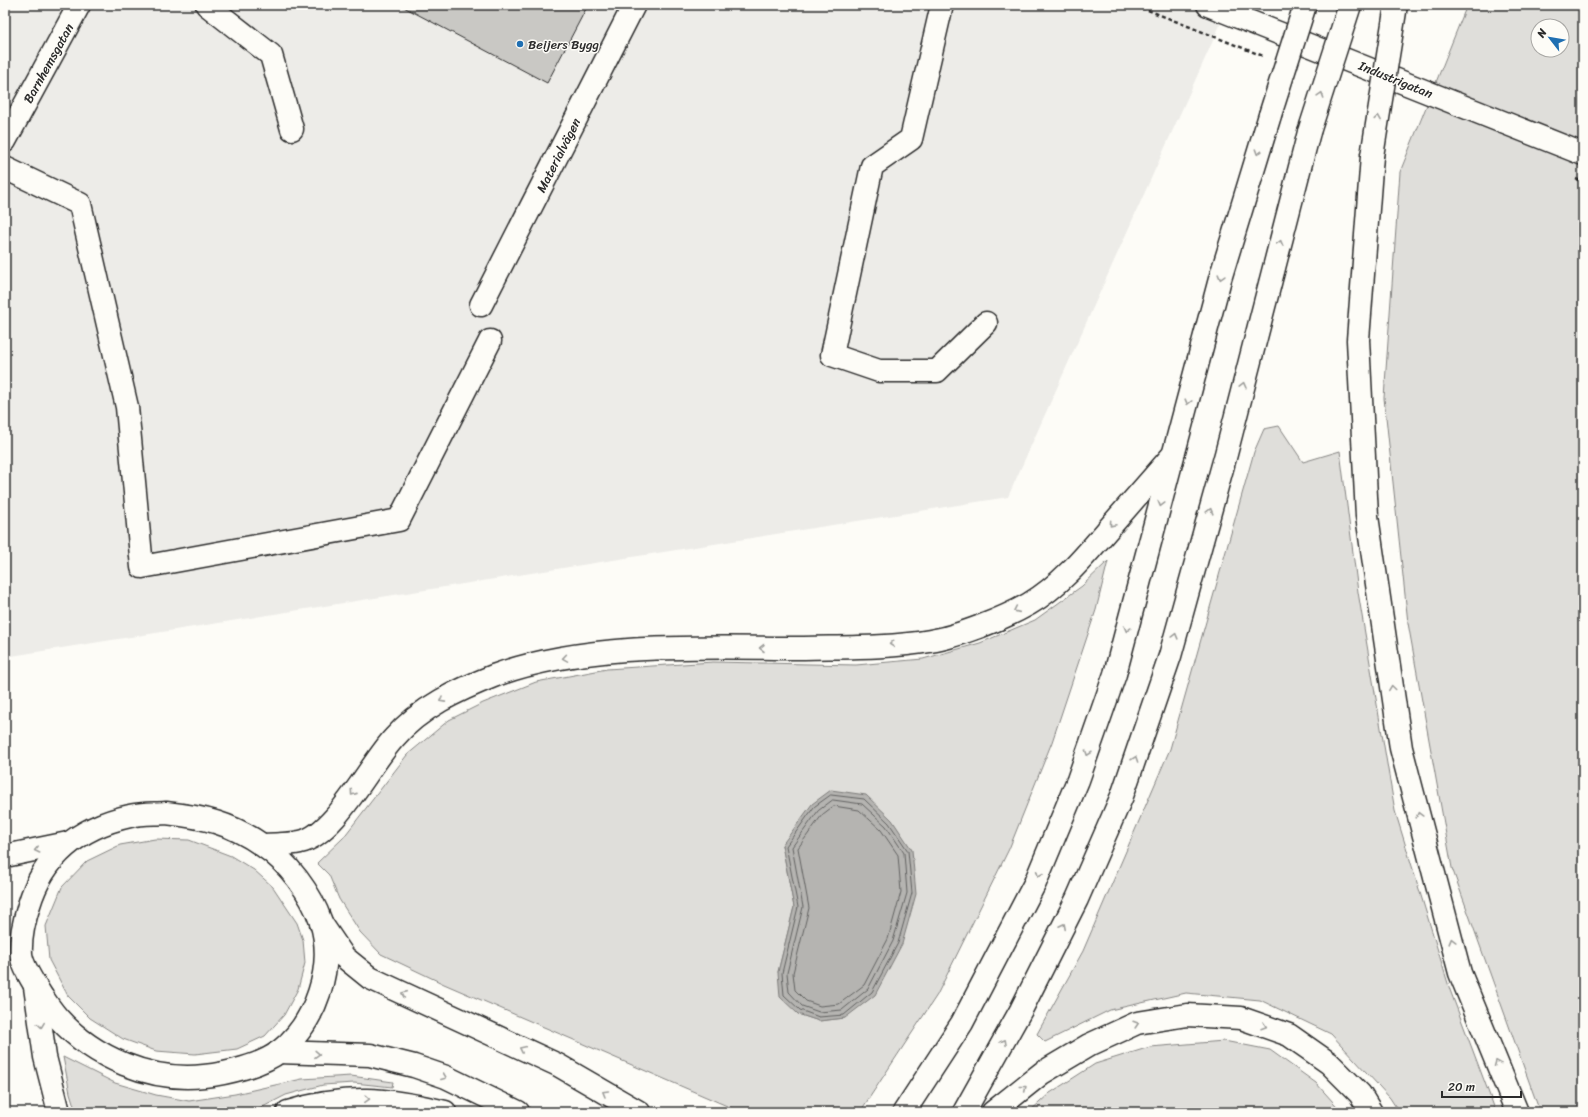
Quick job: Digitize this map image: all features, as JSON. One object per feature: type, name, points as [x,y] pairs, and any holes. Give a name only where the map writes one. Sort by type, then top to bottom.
[{"type":"main road","name":"Barnhemsgatan","points":[[5,141],[79,5]]},
{"type":"main road","points":[[207,5],[271,55],[292,129]]},
{"type":"main road","name":"Materialvägen","points":[[481,305],[634,5]]},
{"type":"main road","points":[[942,5],[911,139],[872,166],[832,355],[879,371],[937,371],[986,323]]},
{"type":"main road","name":"Industrigatan","points":[[1208,5],[1583,154]]},
{"type":"main road","points":[[904,1112],[966,1016],[1035,883],[1078,780],[1115,674],[1220,279],[1305,5]]},
{"type":"main road","points":[[964,1112],[1025,1003],[1077,899],[1122,796],[1170,656],[1226,454],[1309,132],[1350,5]]},
{"type":"main road","points":[[1396,5],[1372,156],[1358,340],[1366,516],[1400,741],[1460,973],[1516,1112]]},
{"type":"main road","points":[[5,168],[80,204],[127,407],[142,567],[399,520],[490,341]]},
{"type":"main road","points":[[263,845],[302,842],[316,835],[333,820],[394,738],[425,709],[454,693],[498,675],[541,662],[603,652],[683,648],[858,647],[931,641],[976,628],[1029,604],[1065,577],[1175,452]]},
{"type":"main road","points":[[5,856],[68,843],[98,826],[132,816],[166,812],[201,817],[233,828],[263,845],[287,867],[307,893],[321,923],[344,957],[370,978],[558,1066],[639,1112]]},
{"type":"main road","points":[[68,843],[47,866],[32,894],[13,950],[35,987],[58,1019],[88,1045],[124,1064],[162,1075],[202,1076],[242,1069],[278,1052],[299,1032],[314,1007],[323,980],[325,951],[321,923]]},
{"type":"main road","points":[[35,987],[45,1057],[59,1112]]},
{"type":"main road","points":[[993,1112],[1042,1073],[1089,1045],[1137,1023],[1187,1015],[1241,1018],[1289,1034],[1329,1063],[1360,1094],[1371,1112]]},
{"type":"main road","points":[[278,1052],[370,1055],[399,1062],[446,1077],[518,1112]]},
{"type":"main road","points":[[288,1112],[311,1105],[358,1099],[402,1102],[445,1112]]},
{"type":"shaded area","points":[[5,5],[1229,5],[1008,497],[5,657]]},
{"type":"shaded area","points":[[1467,5],[1583,5],[1583,1112],[1540,1112],[1452,868],[1408,623],[1384,398],[1400,172]]},
{"type":"shaded area","points":[[1279,426],[1303,462],[1340,451],[1358,592],[1395,811],[1450,990],[1496,1112],[1399,1112],[1390,1098],[1331,1034],[1260,1000],[1186,993],[1110,1010],[1045,1042],[1037,1034],[1083,951],[1170,749],[1254,452],[1264,429]]},
{"type":"shaded area","points":[[1108,561],[1096,610],[1052,742],[1009,849],[937,995],[860,1112],[741,1112],[444,984],[381,954],[360,932],[339,899],[329,875],[317,863],[343,838],[407,755],[449,720],[483,703],[536,682],[607,669],[713,662],[856,665],[923,659],[980,643],[1035,620],[1082,586]],"holes":[[[782,845],[845,1018],[819,1021],[798,1014],[778,972],[794,907]]]},
{"type":"shaded area","points":[[155,839],[189,840],[231,856],[254,870],[273,887],[297,923],[303,940],[305,963],[298,989],[284,1015],[265,1036],[237,1049],[195,1054],[156,1051],[123,1039],[90,1018],[68,996],[49,960],[46,926],[62,887],[87,861],[120,845]]},
{"type":"shaded area","points":[[1224,1041],[1270,1050],[1316,1083],[1342,1112],[1029,1112],[1050,1093],[1095,1064],[1150,1047]]},
{"type":"shaded area","points":[[63,1057],[115,1083],[156,1095],[189,1101],[235,1094],[302,1079],[351,1076],[393,1082],[392,1087],[354,1083],[323,1085],[286,1095],[253,1112],[76,1112],[70,1093]]},
{"type":"water","points":[[831,790],[866,795],[892,820],[912,850],[916,894],[902,944],[875,995],[845,1018],[819,1021],[798,1014],[780,997],[778,972],[794,907],[782,845],[812,804]]},
{"type":"building","name":"Beijers Bygg","points":[[400,5],[588,5],[547,83]]},
{"type":"place","name":"Beijers Bygg","points":[[520,44]]}]
